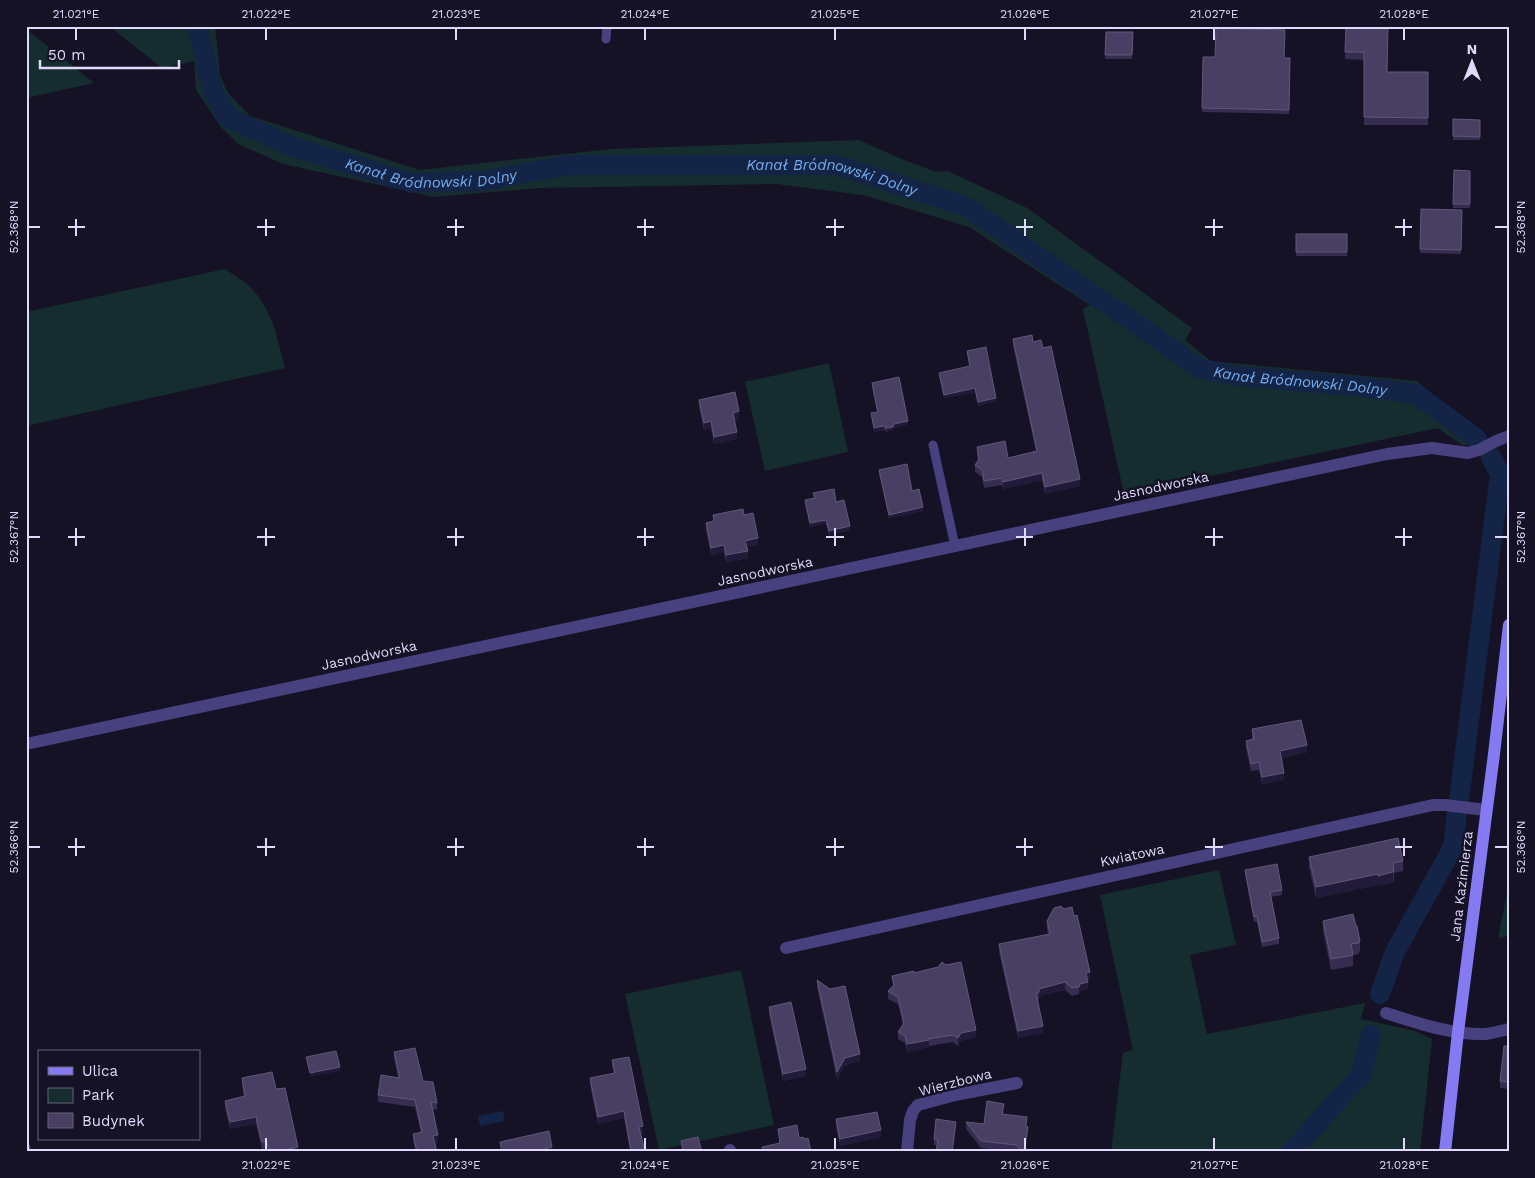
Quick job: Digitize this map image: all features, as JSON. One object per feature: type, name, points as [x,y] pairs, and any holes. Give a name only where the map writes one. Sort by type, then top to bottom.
[{"type":"main road","name":"Jana Kazimierza","points":[[1445,1152],[1458,1032],[1509,625]]},
{"type":"street","name":"Jasnodworska","points":[[26,744],[1387,454],[1432,448],[1457,452],[1474,452],[1509,436]]},
{"type":"street","name":"Kwiatowa","points":[[786,948],[1433,805],[1486,810]]},
{"type":"street","points":[[1386,1013],[1458,1032],[1489,1033],[1509,1029]]},
{"type":"street","name":"Wierzbowa","points":[[907,1152],[910,1120],[913,1110],[918,1105],[955,1095],[1017,1083]]},
{"type":"lane","points":[[606,40],[607,26]]},
{"type":"lane","points":[[933,445],[955,546]]},
{"type":"green space","points":[[109,26],[215,26],[220,75],[228,93],[250,116],[420,170],[611,149],[859,140],[936,172],[948,171],[1027,208],[1192,328],[1185,340],[1211,361],[1417,381],[1484,438],[1470,445],[1462,445],[1438,428],[1124,494],[1083,309],[1090,305],[969,227],[863,195],[776,184],[541,188],[434,197],[283,164],[238,144],[221,127],[196,90],[194,61],[162,68]]},
{"type":"green space","points":[[26,29],[94,83],[26,98]]},
{"type":"green space","points":[[225,269],[250,287],[264,305],[273,325],[285,368],[26,426],[26,312]]},
{"type":"green space","points":[[829,363],[848,452],[765,471],[745,382]]},
{"type":"green space","points":[[1219,870],[1236,945],[1190,955],[1207,1034],[1365,1003],[1361,1019],[1415,1031],[1432,1039],[1420,1152],[1111,1152],[1123,1053],[1133,1050],[1100,895]]},
{"type":"green space","points":[[1509,883],[1509,936],[1498,938]]},
{"type":"green space","points":[[741,970],[774,1125],[659,1150],[625,994]]},
{"type":"water","points":[[503,1111],[505,1121],[480,1126],[478,1116]]},
{"type":"building","points":[[1346,26],[1388,26],[1387,72],[1428,72],[1428,118],[1364,117],[1364,52],[1345,52]]},
{"type":"building","points":[[1216,28],[1285,30],[1284,58],[1290,58],[1289,110],[1202,108],[1203,57],[1215,57]]},
{"type":"building","points":[[1106,32],[1133,32],[1132,55],[1105,55]]},
{"type":"building","points":[[1453,119],[1480,120],[1480,137],[1453,136]]},
{"type":"building","points":[[1454,170],[1470,171],[1470,204],[1453,204]]},
{"type":"building","points":[[1421,209],[1462,210],[1461,250],[1420,249]]},
{"type":"building","points":[[1296,234],[1347,234],[1347,252],[1296,252]]},
{"type":"building","points":[[1032,335],[1033,342],[1041,340],[1043,348],[1051,346],[1080,479],[1045,487],[1042,473],[1003,482],[1002,478],[984,481],[982,470],[975,465],[979,459],[977,447],[1005,441],[1008,458],[1037,451],[1013,339]]},
{"type":"building","points":[[986,347],[996,398],[978,402],[975,388],[944,395],[939,373],[970,366],[967,351]]},
{"type":"building","points":[[899,377],[908,421],[894,424],[893,427],[874,428],[871,413],[878,412],[872,383]]},
{"type":"building","points":[[735,392],[739,411],[733,413],[737,432],[714,437],[711,421],[704,423],[699,400]]},
{"type":"building","points":[[907,464],[912,491],[919,489],[923,507],[889,515],[879,470]]},
{"type":"building","points":[[834,489],[836,502],[844,500],[850,526],[829,531],[826,520],[810,523],[805,500],[815,498],[813,493]]},
{"type":"building","points":[[743,509],[744,515],[753,513],[758,538],[745,541],[748,551],[726,555],[724,545],[711,548],[706,523],[714,521],[713,515]]},
{"type":"building","points":[[1301,720],[1307,745],[1280,751],[1284,773],[1262,777],[1259,762],[1251,764],[1246,741],[1254,739],[1252,729]]},
{"type":"building","points":[[1398,838],[1403,861],[1393,863],[1393,872],[1316,887],[1309,857]]},
{"type":"building","points":[[1277,864],[1282,890],[1270,892],[1279,938],[1262,942],[1257,916],[1254,917],[1245,870]]},
{"type":"building","points":[[1061,906],[1064,909],[1072,907],[1074,916],[1077,915],[1090,972],[1086,973],[1088,982],[1080,984],[1079,987],[1072,988],[1065,982],[1039,989],[1039,992],[1036,993],[1043,1026],[1018,1031],[999,944],[1050,934],[1047,921],[1054,908]]},
{"type":"building","points":[[1353,914],[1360,941],[1359,943],[1351,944],[1353,955],[1331,959],[1323,921]]},
{"type":"building","points":[[942,962],[946,965],[961,962],[976,1030],[961,1033],[958,1038],[953,1035],[907,1044],[905,1036],[898,1032],[904,1023],[898,997],[888,991],[894,985],[892,976],[938,967]]},
{"type":"building","points":[[817,980],[830,989],[845,986],[860,1054],[845,1058],[837,1072]]},
{"type":"building","points":[[791,1002],[806,1069],[783,1074],[769,1007]]},
{"type":"building","points":[[1504,1046],[1509,1046],[1509,1082],[1500,1081]]},
{"type":"building","points":[[415,1048],[423,1081],[433,1082],[437,1103],[431,1102],[438,1135],[433,1136],[437,1152],[417,1152],[413,1134],[422,1132],[415,1100],[378,1095],[381,1075],[400,1078],[394,1052]]},
{"type":"building","points":[[336,1051],[340,1067],[310,1073],[306,1057]]},
{"type":"building","points":[[629,1057],[643,1126],[639,1127],[645,1152],[625,1152],[631,1151],[624,1111],[598,1117],[590,1078],[615,1073],[612,1060]]},
{"type":"building","points":[[272,1072],[276,1089],[285,1088],[298,1147],[269,1152],[267,1141],[262,1142],[256,1117],[230,1122],[225,1101],[245,1096],[242,1078]]},
{"type":"building","points":[[987,1101],[1004,1104],[1002,1114],[1027,1117],[1026,1125],[1028,1127],[1024,1152],[1016,1145],[981,1141],[966,1122],[984,1124]]},
{"type":"building","points":[[877,1112],[881,1130],[840,1139],[836,1119]]},
{"type":"building","points":[[936,1119],[956,1122],[952,1152],[936,1152],[938,1140],[934,1139]]},
{"type":"building","points":[[797,1125],[799,1138],[808,1138],[811,1152],[763,1152],[762,1147],[780,1143],[778,1129]]},
{"type":"building","points":[[549,1131],[552,1147],[531,1152],[502,1152],[500,1142]]},
{"type":"building","points":[[698,1137],[702,1152],[683,1152],[681,1141]]},
{"type":"building","points":[[26,1145],[29,1145],[31,1152],[26,1152]]},
{"type":"waterway","name":"Kanał Bródnowski Dolny","points":[[197,26],[213,92],[229,118],[293,147],[412,183],[481,181],[570,165],[837,165],[967,207],[1201,369],[1238,376],[1352,386],[1416,394],[1477,439]]},
{"type":"waterway","name":"Kanał Bródnowski Dolny","points":[[1459,800],[1500,474],[1491,457]]},
{"type":"waterway","name":"Kanał Bródnowski Dolny","points":[[1380,994],[1395,952],[1453,847],[1457,813]]},
{"type":"waterway","name":"Kanał Bródnowski Dolny","points":[[1291,1152],[1361,1075],[1371,1035]]}]
